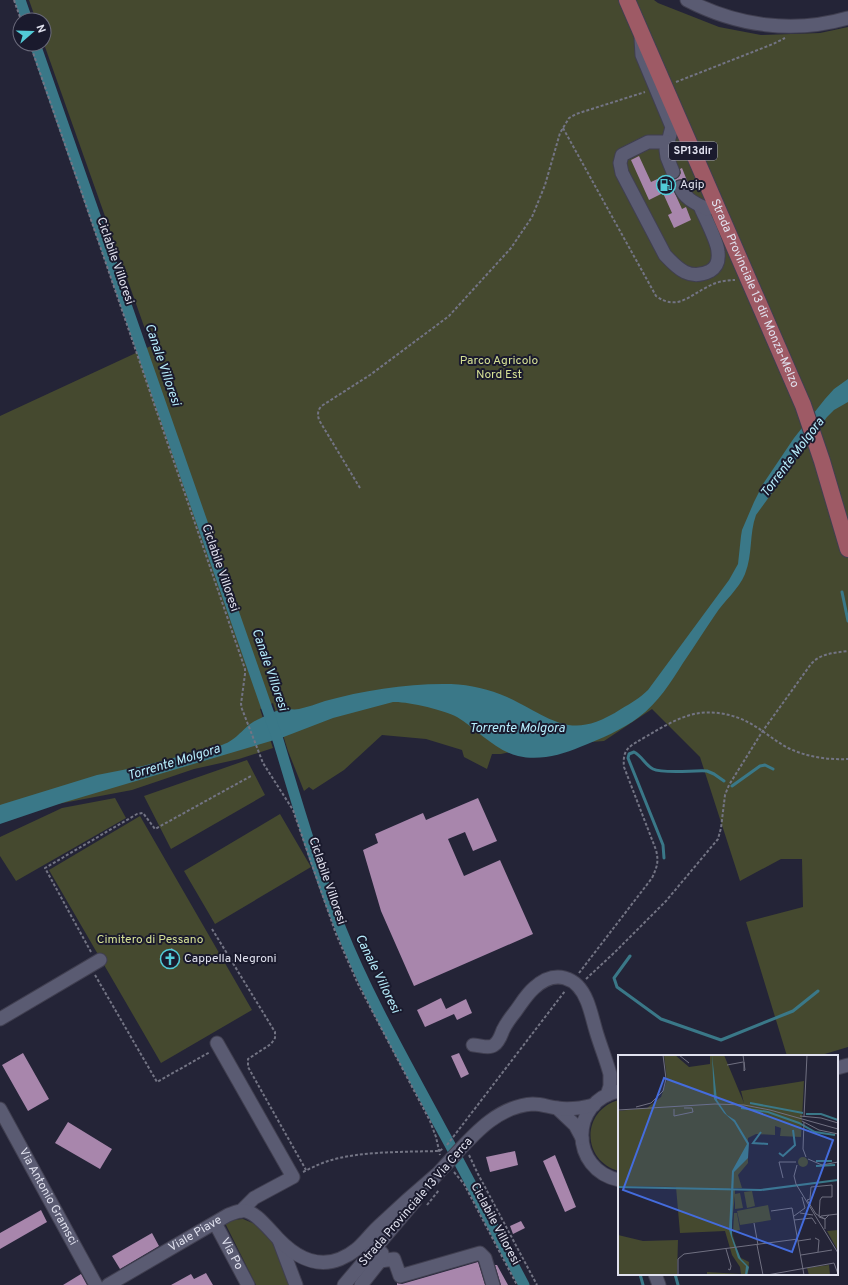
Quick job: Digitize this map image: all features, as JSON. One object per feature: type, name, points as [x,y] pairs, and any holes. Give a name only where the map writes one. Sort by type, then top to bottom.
[{"type":"main road","name":"Strada Provinciale 13 dir Monza-Melzo","points":[[627,0],[640,28],[660,87],[722,216],[803,405],[848,549]]},
{"type":"street","points":[[687,0],[717,14],[763,25],[798,26],[825,23],[848,18]]},
{"type":"street","points":[[660,87],[672,127],[666,150],[673,172]]},
{"type":"street","points":[[667,142],[648,142],[622,155],[620,163],[622,174],[665,255],[683,271],[693,276],[704,274],[714,268],[719,260],[718,250],[700,206]]},
{"type":"street","points":[[680,187],[682,193],[690,201],[722,216]]},
{"type":"street","points":[[0,1019],[95,963]]},
{"type":"street","points":[[473,1045],[490,1047],[495,1045],[511,1016],[522,1001],[533,988],[542,982],[550,978],[557,977],[575,984],[587,1001],[610,1074],[610,1086],[613,1093],[594,1105],[585,1119],[582,1129],[585,1153],[590,1162],[597,1169],[614,1178]]},
{"type":"street","points":[[218,1044],[293,1177],[254,1198],[241,1211]]},
{"type":"street","points":[[602,1046],[618,1072]]},
{"type":"street","points":[[838,1068],[848,1065]]},
{"type":"street","name":"Strada Provinciale 13 Via Cerca","points":[[344,1285],[411,1208],[436,1175],[489,1121],[507,1110],[534,1104],[557,1108],[574,1108],[594,1105]]},
{"type":"street","points":[[557,1108],[573,1123],[582,1138]]},
{"type":"street","name":"Via Antonio Gramsci","points":[[0,1109],[96,1285]]},
{"type":"street","points":[[241,1211],[257,1217],[279,1240],[299,1256],[316,1262],[324,1262],[340,1259],[359,1248],[404,1202],[436,1175]]},
{"type":"street","name":"Viale Piave","points":[[108,1285],[228,1215],[241,1211]]},
{"type":"street","name":"Via Po","points":[[215,1223],[248,1285]]},
{"type":"street","points":[[279,1240],[296,1285]]},
{"type":"street","points":[[361,1285],[380,1261],[383,1240]]},
{"type":"street","points":[[380,1261],[394,1259],[400,1276],[480,1253],[485,1258],[493,1285]]},
{"type":"street","points":[[655,1275],[659,1285]]},
{"type":"path","points":[[14,0],[18,12]]},
{"type":"path","points":[[360,488],[319,420],[319,408],[370,375],[449,316],[511,248],[532,217],[545,185],[557,142],[563,127],[569,118],[576,114],[660,87],[774,44],[790,34],[798,26]]},
{"type":"path","name":"Ciclabile Villoresi","points":[[33,52],[79,183],[244,669],[245,674],[241,704],[242,709],[263,763],[293,810],[336,934],[352,973],[430,1121],[439,1151]]},
{"type":"path","points":[[563,127],[656,296],[668,302],[679,302],[723,280],[750,280]]},
{"type":"path","points":[[575,984],[615,952],[666,901],[718,839],[726,790],[762,732],[813,662],[825,654],[848,651]]},
{"type":"path","points":[[293,1177],[328,1161],[360,1155],[439,1151],[445,1147],[575,984],[652,878],[657,867],[658,860],[656,850],[624,767],[623,758],[625,751],[630,746],[662,727],[680,719],[694,714],[710,712],[739,718],[753,725],[779,743],[804,754],[824,758],[848,759]]},
{"type":"path","points":[[218,1044],[157,1082],[45,868],[137,814],[143,814],[155,828],[251,776]]},
{"type":"path","points":[[212,929],[275,1032],[275,1038],[271,1044],[248,1059],[248,1068],[306,1170]]},
{"type":"path","points":[[462,1147],[469,1153],[478,1174],[537,1285]]},
{"type":"path","name":"Ciclabile Villoresi","points":[[455,1173],[464,1184],[517,1285]]},
{"type":"green space","name":"Parco Agricolo Nord Est","points":[[29,0],[654,0],[658,3],[719,27],[761,35],[820,33],[848,27],[848,1047],[821,1055],[787,1055],[746,922],[803,907],[802,859],[781,859],[740,881],[700,757],[652,709],[604,741],[492,754],[487,769],[464,757],[462,750],[426,739],[382,735],[344,770],[313,790],[309,787],[304,791],[288,751],[273,703],[260,709],[273,748],[239,759],[194,769],[132,790],[31,809],[0,822],[0,416],[151,346],[47,52],[52,52],[52,12],[33,12]]},
{"type":"green space","points":[[247,760],[265,795],[171,849],[144,796]]},
{"type":"green space","points":[[115,798],[126,818],[16,881],[0,856],[0,837],[62,808]]},
{"type":"green space","points":[[280,814],[311,867],[215,924],[184,871]]},
{"type":"green space","name":"Cimitero di Pessano","points":[[140,816],[252,1010],[161,1063],[49,870]]},
{"type":"green space","points":[[618,1100],[618,1170],[607,1165],[598,1157],[592,1147],[590,1136],[592,1124],[598,1114],[607,1106]]},
{"type":"green space","points":[[243,1219],[255,1224],[274,1244],[290,1285],[256,1285],[225,1223],[232,1220]]},
{"type":"water","name":"Torrente Molgora","points":[[848,379],[848,402],[834,410],[827,417],[756,515],[752,529],[747,567],[739,585],[719,610],[658,699],[639,717],[618,730],[573,750],[550,756],[534,758],[518,756],[501,749],[451,714],[416,704],[393,702],[333,718],[281,738],[62,803],[0,824],[0,805],[97,775],[143,766],[222,745],[233,739],[250,724],[270,713],[284,709],[299,709],[340,697],[371,691],[403,686],[435,684],[466,685],[500,694],[562,724],[575,726],[588,724],[603,719],[642,696],[648,690],[729,580],[738,564],[742,530],[763,484],[794,438],[825,399],[834,389]]},
{"type":"building","points":[[639,156],[651,182],[666,175],[671,180],[676,179],[679,177],[681,173],[680,169],[682,168],[688,183],[681,179],[677,180],[674,182],[672,187],[682,209],[686,207],[691,220],[674,228],[668,215],[672,213],[663,193],[649,200],[631,160]]},
{"type":"building","points":[[478,798],[497,841],[473,851],[465,832],[448,839],[464,876],[500,860],[533,934],[414,986],[381,911],[363,850],[378,843],[375,834],[423,813],[426,820]]},
{"type":"building","name":"Cappella Negroni","points":[[172,948],[180,962],[167,969],[160,956]]},
{"type":"building","points":[[441,998],[446,1009],[466,999],[472,1013],[457,1020],[454,1014],[425,1027],[417,1010]]},
{"type":"building","points":[[23,1053],[49,1099],[28,1111],[2,1065]]},
{"type":"building","points":[[459,1053],[469,1074],[461,1078],[451,1056]]},
{"type":"building","points":[[68,1122],[112,1149],[100,1169],[55,1143]]},
{"type":"building","points":[[515,1151],[518,1165],[490,1172],[486,1157]]},
{"type":"building","points":[[555,1155],[576,1207],[565,1212],[543,1161]]},
{"type":"building","points":[[41,1210],[47,1222],[0,1249],[0,1233]]},
{"type":"building","points":[[521,1221],[525,1228],[513,1234],[510,1226]]},
{"type":"building","points":[[152,1233],[159,1246],[120,1269],[112,1256]]},
{"type":"building","points":[[478,1262],[485,1285],[397,1285],[397,1283],[402,1284]]},
{"type":"building","points":[[495,1265],[497,1265],[508,1285],[501,1285]]},
{"type":"building","points":[[206,1273],[213,1285],[171,1285],[191,1274],[194,1279]]},
{"type":"building","points":[[81,1274],[87,1285],[63,1285]]},
{"type":"waterway","name":"Canale Villoresi","points":[[20,0],[24,12]]},
{"type":"waterway","name":"Canale Villoresi","points":[[38,52],[278,740],[322,881],[331,904],[351,953],[375,1004],[524,1285]]},
{"type":"waterway","points":[[842,592],[848,621]]},
{"type":"waterway","points":[[664,858],[663,845],[628,758],[629,754],[634,752],[653,769],[671,772],[707,771],[724,781]]},
{"type":"waterway","points":[[732,786],[760,766],[765,765],[773,769]]},
{"type":"waterway","points":[[630,956],[614,978],[617,987],[661,1019],[721,1040],[793,1011],[818,991]]},
{"type":"waterway","points":[[640,1275],[643,1285]]},
{"type":"waterway","points":[[675,1275],[678,1285]]},
{"type":"place","name":"Agip","points":[[666,185]]},
{"type":"place","name":"Cappella Negroni","points":[[170,959]]}]
